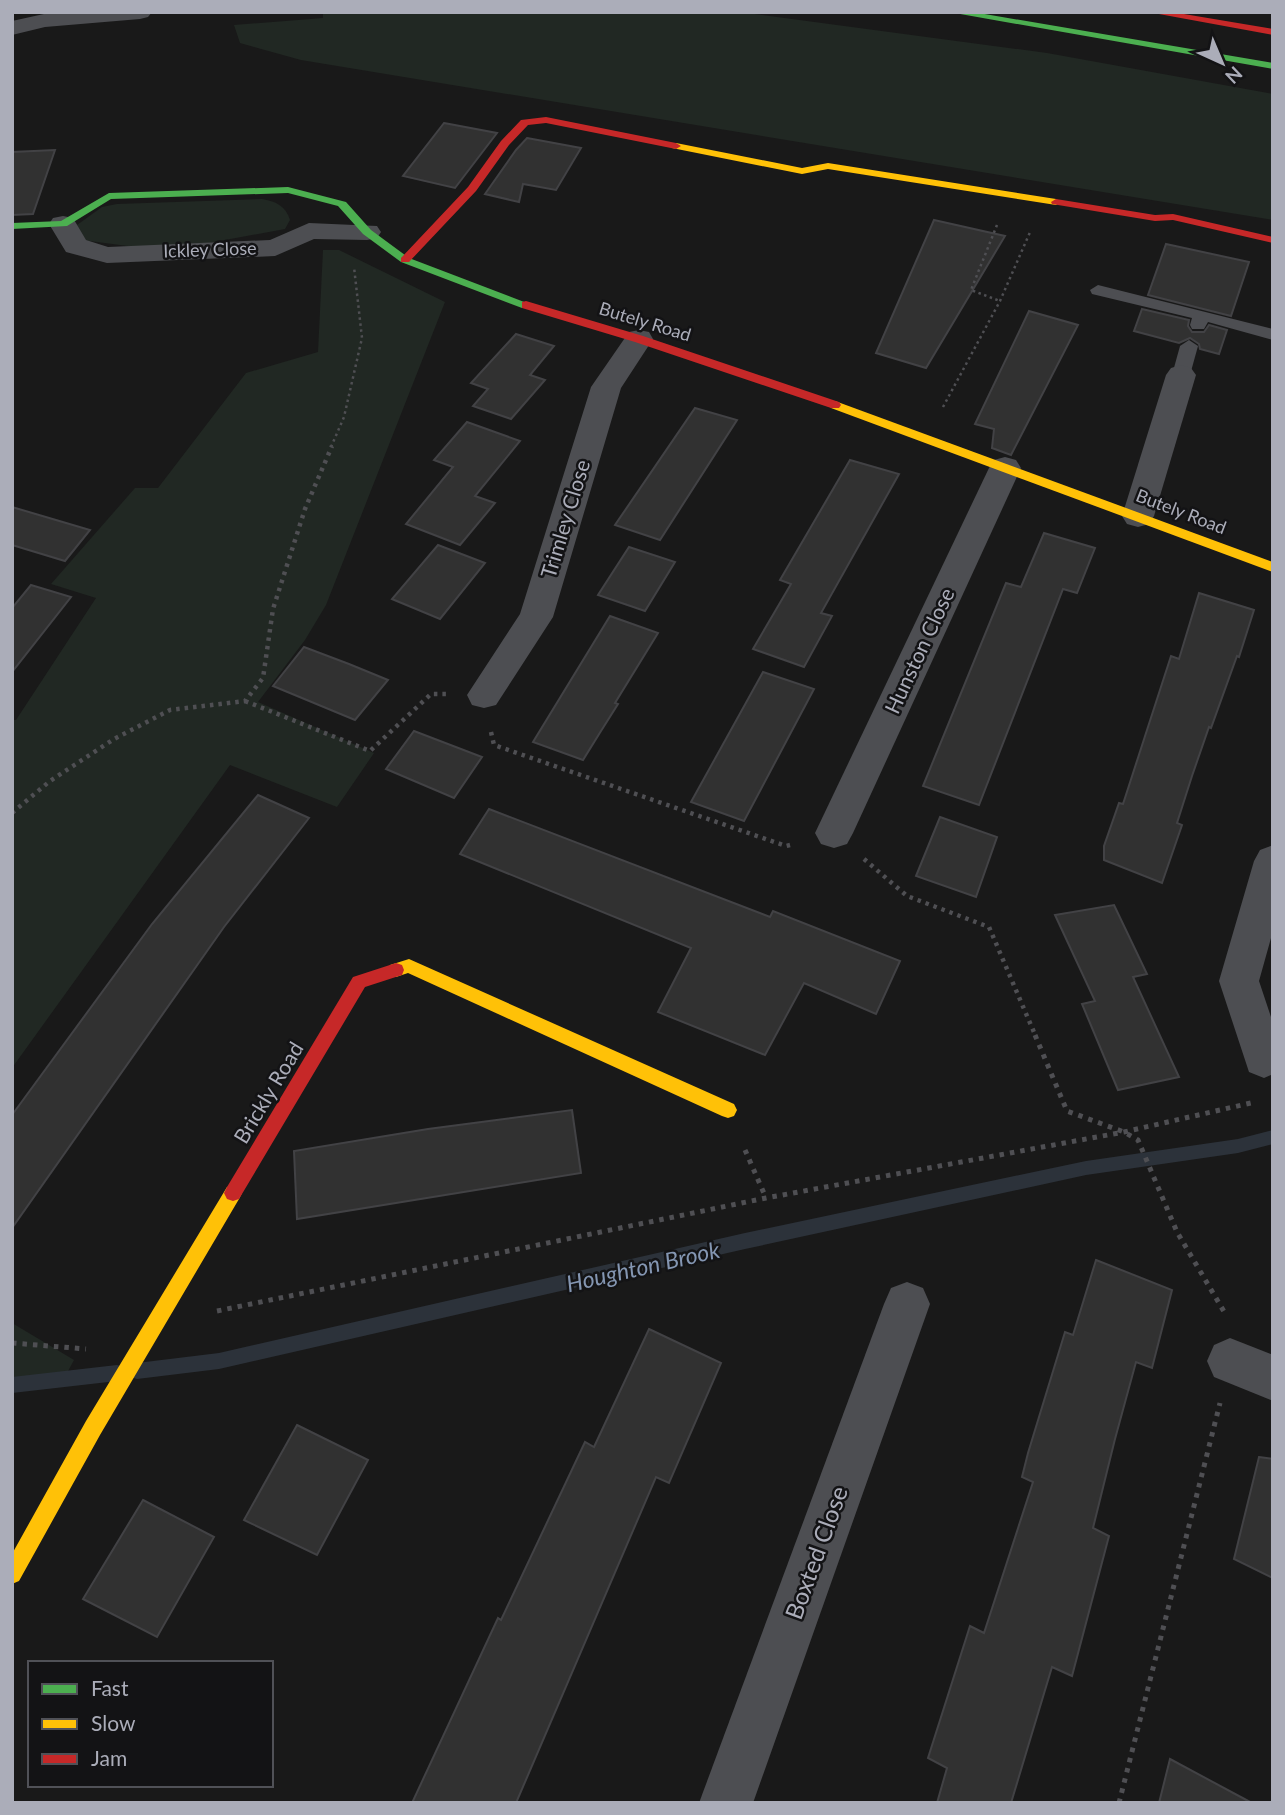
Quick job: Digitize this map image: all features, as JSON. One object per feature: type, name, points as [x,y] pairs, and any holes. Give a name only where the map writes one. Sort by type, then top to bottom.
[{"type":"main road","points":[[954,12],[1273,66]]},
{"type":"main road","points":[[1153,12],[1273,32]]},
{"type":"main road","points":[[405,260],[472,189],[525,122],[546,120],[802,171],[828,166],[1155,218],[1173,217],[1273,240]]},
{"type":"main road","name":"Butely Road","points":[[12,226],[63,224],[109,195],[288,190],[342,204],[367,232],[405,260],[548,313],[639,339],[927,438],[1273,567]]},
{"type":"main road","name":"Brickly Road","points":[[12,1574],[93,1428],[359,982],[409,966],[728,1110]]},
{"type":"street","points":[[12,28],[46,20],[140,12]]},
{"type":"street","points":[[309,231],[313,197]]},
{"type":"street","name":"Ickley Close","points":[[63,224],[76,246],[107,254],[275,248],[309,231],[367,232]]},
{"type":"street","name":"Trimley Close","points":[[484,695],[536,617],[606,387],[639,339]]},
{"type":"street","points":[[1138,516],[1181,376]]},
{"type":"street","name":"Hunston Close","points":[[834,833],[1005,468]]},
{"type":"street","points":[[1264,1059],[1239,981],[1273,861]]},
{"type":"street","name":"Boxted Close","points":[[726,1803],[907,1304]]},
{"type":"street","points":[[1230,1361],[1273,1378]]},
{"type":"lane","points":[[1098,290],[1200,320],[1273,335]]},
{"type":"lane","points":[[1181,376],[1189,346]]},
{"type":"path","points":[[1000,300],[971,290],[1010,195]]},
{"type":"path","points":[[927,438],[1000,300],[1044,200]]},
{"type":"path","points":[[245,701],[263,678],[272,609],[305,509],[344,417],[362,338],[356,273],[346,248],[367,232]]},
{"type":"path","points":[[12,813],[50,781],[114,739],[170,710],[245,701],[370,751],[431,694],[484,695],[494,745],[786,846],[834,833],[906,896],[989,927],[1067,1111],[1124,1132],[1138,1140],[1177,1232],[1226,1314],[1230,1361],[1119,1803]]},
{"type":"path","points":[[12,1343],[111,1351],[218,1311],[766,1198],[1124,1132],[1259,1101]]},
{"type":"path","points":[[728,1110],[766,1198]]},
{"type":"shaded area","points":[[323,12],[740,12],[1047,53],[1273,94],[1273,220],[301,60],[240,43],[234,25],[323,18]]},
{"type":"shaded area","points":[[262,199],[276,203],[286,211],[290,220],[285,229],[198,245],[143,248],[82,240],[77,225],[102,207],[117,204]]},
{"type":"shaded area","points":[[323,250],[339,250],[445,302],[326,605],[305,640],[258,702],[374,753],[337,807],[230,765],[12,1068],[12,720],[16,720],[96,598],[51,584],[135,488],[158,488],[246,373],[318,352]]},
{"type":"shaded area","points":[[12,1323],[74,1360],[67,1373],[12,1379]]},
{"type":"building","points":[[444,123],[497,133],[455,188],[403,176]]},
{"type":"building","points":[[527,138],[581,148],[556,190],[523,184],[519,202],[485,194],[516,150]]},
{"type":"building","points":[[55,150],[33,214],[12,215],[12,152]]},
{"type":"building","points":[[934,220],[1005,236],[926,368],[876,353]]},
{"type":"building","points":[[1166,244],[1249,262],[1231,316],[1148,295]]},
{"type":"building","points":[[1142,309],[1189,320],[1188,326],[1192,332],[1204,332],[1209,325],[1227,330],[1219,354],[1200,349],[1199,344],[1190,338],[1179,343],[1134,331]]},
{"type":"building","points":[[1029,311],[1078,325],[1011,455],[992,448],[994,429],[975,424]]},
{"type":"building","points":[[516,334],[554,346],[530,375],[545,380],[511,419],[473,406],[488,389],[471,383]]},
{"type":"building","points":[[695,408],[737,420],[660,540],[615,525]]},
{"type":"building","points":[[467,422],[520,441],[475,496],[495,503],[460,545],[406,524],[453,467],[434,460]]},
{"type":"building","points":[[850,460],[899,474],[821,613],[832,616],[804,667],[753,649],[791,584],[780,580]]},
{"type":"building","points":[[12,507],[90,530],[65,561],[12,545]]},
{"type":"building","points":[[1044,533],[1095,548],[1077,593],[1063,589],[979,805],[923,786],[1006,583],[1021,587]]},
{"type":"building","points":[[438,545],[485,563],[440,619],[392,599]]},
{"type":"building","points":[[629,547],[675,562],[645,611],[598,595]]},
{"type":"building","points":[[31,585],[71,597],[12,672],[12,608]]},
{"type":"building","points":[[1199,593],[1254,610],[1239,657],[1237,656],[1192,776],[1177,823],[1182,825],[1162,883],[1104,860],[1104,846],[1119,803],[1123,804],[1171,656],[1179,659]]},
{"type":"building","points":[[610,616],[658,633],[615,703],[618,704],[583,760],[533,742]]},
{"type":"building","points":[[304,647],[388,680],[355,720],[273,686]]},
{"type":"building","points":[[763,672],[814,689],[744,821],[691,802]]},
{"type":"building","points":[[414,731],[482,757],[454,798],[386,769]]},
{"type":"building","points":[[258,795],[309,818],[224,927],[12,1228],[12,1115],[152,924]]},
{"type":"building","points":[[489,809],[770,917],[773,911],[900,961],[876,1014],[804,983],[765,1055],[658,1012],[691,948],[460,854]]},
{"type":"building","points":[[940,817],[997,837],[976,897],[916,876]]},
{"type":"building","points":[[1114,905],[1147,974],[1133,977],[1179,1077],[1118,1090],[1082,1004],[1095,1001],[1055,915]]},
{"type":"building","points":[[572,1110],[581,1173],[297,1219],[294,1151],[428,1129]]},
{"type":"building","points":[[1096,1260],[1172,1290],[1152,1368],[1136,1362],[1115,1439],[1093,1528],[1109,1536],[1072,1676],[1052,1667],[1011,1803],[937,1803],[947,1768],[928,1758],[970,1626],[984,1633],[1033,1482],[1022,1477],[1028,1453],[1065,1332],[1073,1335]]},
{"type":"building","points":[[649,1329],[721,1363],[669,1483],[656,1477],[516,1803],[412,1803],[498,1618],[501,1620],[585,1442],[594,1447]]},
{"type":"building","points":[[297,1425],[368,1460],[317,1555],[244,1520]]},
{"type":"building","points":[[1259,1457],[1273,1459],[1273,1578],[1234,1559]]},
{"type":"building","points":[[143,1500],[214,1537],[157,1637],[83,1599]]},
{"type":"building","points":[[1170,1759],[1252,1803],[1159,1803]]},
{"type":"waterway","name":"Houghton Brook","points":[[137,1371],[219,1361],[745,1241],[1086,1168],[1238,1146],[1273,1137]]},
{"type":"waterway","name":"Houghton Brook","points":[[12,1385],[117,1373]]},
{"type":"traffic: fast","points":[[954,12],[1273,66]]},
{"type":"traffic: fast","points":[[12,226],[63,224],[109,196],[288,190],[342,204],[367,232],[405,260],[526,305]]},
{"type":"traffic: slow","points":[[676,146],[802,171],[828,166],[1056,202]]},
{"type":"traffic: slow","points":[[835,405],[1273,567]]},
{"type":"traffic: slow","points":[[396,970],[409,966],[728,1110]]},
{"type":"traffic: slow","points":[[12,1574],[93,1428],[233,1193]]},
{"type":"traffic: jam","points":[[1153,12],[1273,32]]},
{"type":"traffic: jam","points":[[405,260],[472,189],[505,143],[525,122],[546,120],[676,146]]},
{"type":"traffic: jam","points":[[1056,202],[1155,218],[1173,217],[1273,240]]},
{"type":"traffic: jam","points":[[526,305],[639,339],[835,405]]},
{"type":"traffic: jam","points":[[233,1193],[359,982],[396,970]]}]
